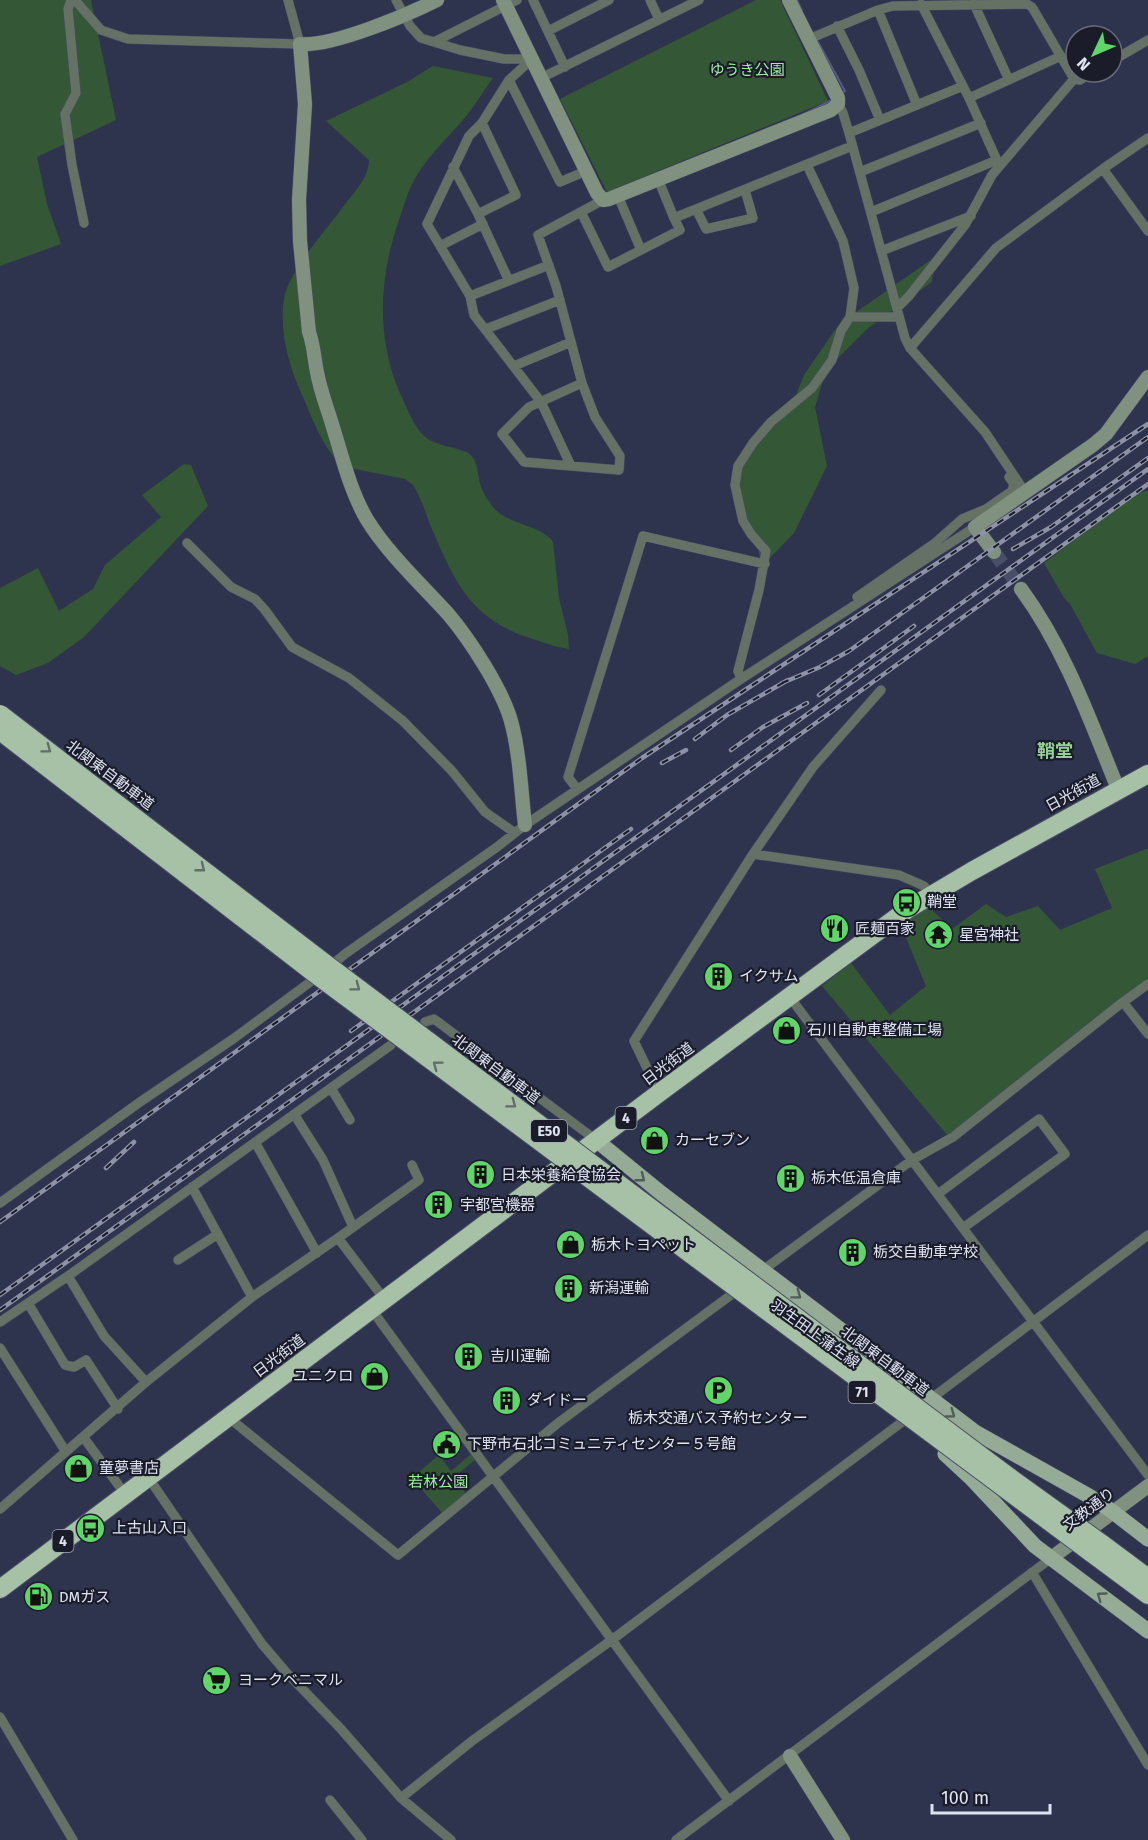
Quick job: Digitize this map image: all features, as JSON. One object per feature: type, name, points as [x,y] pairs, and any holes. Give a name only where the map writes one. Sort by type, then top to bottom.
[{"type":"highway","name":"北関東自動車道","points":[[0,714],[381,1005],[1008,1476],[1096,1547],[1148,1595]]},
{"type":"highway","name":"北関東自動車道","points":[[0,731],[323,980],[1096,1547],[1148,1578]]},
{"type":"highway","name":"日光街道","points":[[0,1589],[789,996],[931,895],[1148,774]]},
{"type":"main road","name":"羽生田上蒲生線","points":[[596,1140],[652,1186],[930,1399],[991,1442],[1077,1489],[1113,1512],[1148,1539]]},
{"type":"main road","name":"羽生田上蒲生線","points":[[566,1163],[731,1295],[959,1466],[1024,1536],[1050,1559],[1148,1631]]},
{"type":"street","points":[[84,223],[72,165],[65,114],[76,93],[68,9],[73,0],[101,30],[128,39],[312,45],[405,15],[437,0]]},
{"type":"street","points":[[288,0],[300,44],[305,104],[298,200],[309,332],[314,344],[316,372],[355,496],[367,519],[380,538],[466,637],[503,701],[515,737],[520,829]]},
{"type":"street","points":[[396,0],[410,26],[421,38],[460,50],[504,59],[532,59]]},
{"type":"street","points":[[533,0],[565,67]]},
{"type":"street","points":[[548,31],[609,0]]},
{"type":"street","points":[[650,0],[659,19]]},
{"type":"street","points":[[541,78],[699,0]]},
{"type":"street","points":[[789,0],[838,98],[910,348],[985,432],[1025,492]]},
{"type":"street","points":[[434,42],[509,2],[541,78],[597,193],[603,200]]},
{"type":"street","points":[[921,4],[969,98],[998,163]]},
{"type":"street","points":[[974,4],[1009,80]]},
{"type":"street","points":[[809,39],[837,26],[893,6],[1027,4],[1032,7],[1064,63]]},
{"type":"street","points":[[878,10],[917,105]]},
{"type":"street","points":[[837,26],[880,120]]},
{"type":"street","points":[[1124,54],[1148,40]]},
{"type":"street","points":[[969,98],[1060,56]]},
{"type":"street","points":[[532,59],[509,80],[482,123],[469,136],[428,224],[470,296],[474,315],[541,402],[571,466]]},
{"type":"street","points":[[509,80],[560,182],[586,171]]},
{"type":"street","points":[[850,318],[898,312],[971,216],[998,163],[1069,84]]},
{"type":"street","points":[[849,133],[963,86]]},
{"type":"street","points":[[582,383],[529,408],[502,434],[524,462],[619,470],[620,456],[595,417],[582,383],[560,300],[538,235],[603,200],[831,110],[838,104]]},
{"type":"street","points":[[478,214],[516,195],[482,123]]},
{"type":"street","points":[[860,172],[981,123]]},
{"type":"street","points":[[910,348],[996,248],[1148,138]]},
{"type":"street","points":[[674,218],[852,146]]},
{"type":"street","points":[[871,212],[998,163]]},
{"type":"street","points":[[741,678],[738,671],[765,564],[766,551],[747,527],[735,484],[738,466],[753,443],[771,422],[812,388],[832,360],[841,332],[850,318],[854,288],[843,241],[807,165]]},
{"type":"street","points":[[453,167],[509,281]]},
{"type":"street","points":[[1103,169],[1148,231]]},
{"type":"street","points":[[580,212],[608,267],[680,230],[658,180]]},
{"type":"street","points":[[696,209],[706,229],[753,218],[745,190]]},
{"type":"street","points":[[618,195],[641,250]]},
{"type":"street","points":[[881,251],[971,216]]},
{"type":"street","points":[[440,246],[483,224]]},
{"type":"street","points":[[470,296],[549,266]]},
{"type":"street","points":[[486,329],[560,300]]},
{"type":"street","points":[[514,366],[571,342]]},
{"type":"street","points":[[0,1203],[242,1032],[345,954],[577,789],[741,678],[975,527],[1093,445],[1106,434],[1148,377]]},
{"type":"street","points":[[841,614],[858,596],[936,543],[962,519],[986,509],[1012,491],[1014,484],[976,429],[973,419]]},
{"type":"street","points":[[975,527],[994,552]]},
{"type":"street","points":[[577,789],[568,777],[643,536],[765,564]]},
{"type":"street","points":[[187,543],[231,587],[255,599],[292,647],[349,678],[403,722],[452,771],[485,812],[520,829]]},
{"type":"street","points":[[1021,589],[1038,612],[1059,650],[1118,789]]},
{"type":"street","points":[[659,1093],[634,1041],[753,854],[813,767],[880,690]]},
{"type":"street","points":[[0,737],[315,978]]},
{"type":"street","points":[[753,854],[899,875],[916,882],[931,895]]},
{"type":"street","points":[[228,1417],[398,1555],[558,1423],[912,1160],[953,1137],[1148,984]]},
{"type":"street","points":[[789,996],[1148,1475]]},
{"type":"street","points":[[1123,1002],[1148,1034]]},
{"type":"street","points":[[425,1022],[434,1019],[596,1140]]},
{"type":"street","points":[[0,1322],[391,1045]]},
{"type":"street","points":[[331,1088],[350,1120]]},
{"type":"street","points":[[294,1114],[322,1160],[353,1227]]},
{"type":"street","points":[[938,1194],[1040,1119],[1065,1154],[963,1228]]},
{"type":"street","points":[[255,1142],[317,1253]]},
{"type":"street","points":[[0,1509],[118,1409],[146,1382],[252,1298],[419,1180],[412,1165]]},
{"type":"street","points":[[192,1187],[252,1298]]},
{"type":"street","points":[[178,1260],[218,1234]]},
{"type":"street","points":[[401,1798],[472,1741],[613,1639],[1148,1235]]},
{"type":"street","points":[[338,1238],[379,1305],[493,1476],[729,1801]]},
{"type":"street","points":[[68,1276],[104,1336],[146,1382]]},
{"type":"street","points":[[28,1303],[65,1365],[74,1368],[86,1360],[118,1409]]},
{"type":"street","points":[[0,1348],[66,1452]]},
{"type":"street","points":[[84,1438],[125,1494]]},
{"type":"street","points":[[148,1477],[262,1644],[401,1798],[448,1839]]},
{"type":"street","name":"文教通り","points":[[1050,1559],[1148,1486]]},
{"type":"street","points":[[676,1840],[1050,1559]]},
{"type":"street","points":[[1032,1572],[1148,1764]]},
{"type":"street","points":[[0,1717],[73,1840]]},
{"type":"street","points":[[790,1755],[843,1840]]},
{"type":"street","points":[[330,1800],[362,1840]]},
{"type":"green space","points":[[0,0],[91,0],[116,120],[37,157],[47,204],[61,244],[0,266]]},
{"type":"green space","name":"ゆうき公園","points":[[756,0],[780,0],[828,101],[607,192],[560,99]]},
{"type":"green space","points":[[433,66],[493,78],[467,115],[422,167],[407,195],[387,263],[384,287],[384,334],[388,357],[404,402],[422,434],[438,444],[462,450],[472,456],[482,489],[492,506],[507,518],[541,532],[553,542],[559,598],[569,649],[513,632],[496,623],[471,601],[443,555],[413,485],[405,479],[345,467],[338,461],[325,444],[315,425],[293,374],[286,349],[283,311],[287,288],[301,262],[367,172],[369,160],[326,121],[407,82]]},
{"type":"green space","points":[[935,257],[932,282],[868,328],[833,363],[822,384],[815,407],[827,466],[794,533],[761,567],[758,546],[736,495],[746,450],[759,428],[794,400],[804,375],[839,324]]},
{"type":"green space","points":[[184,464],[191,465],[208,506],[84,637],[48,663],[16,675],[0,666],[0,588],[38,568],[59,611],[93,589],[105,565],[161,517],[142,495]]},
{"type":"green space","points":[[1148,491],[1148,656],[1135,664],[1097,653],[1044,563],[1133,496]]},
{"type":"green space","points":[[1148,849],[1148,978],[948,1136],[822,986],[851,963],[890,1015],[926,986],[900,923],[929,907],[952,929],[986,904],[1006,917],[1038,906],[1060,930],[1112,908],[1095,869]]},
{"type":"green space","name":"若林公園","points":[[471,1454],[475,1460],[454,1477],[466,1494],[443,1514],[412,1478],[439,1455],[451,1471]]},
{"type":"waterway","points":[[797,0],[802,11]]},
{"type":"waterway","points":[[817,40],[845,91],[841,93]]},
{"type":"waterway","points":[[802,115],[832,100]]},
{"type":"tunnel","points":[[994,552],[1021,589]]},
{"type":"railway","points":[[0,1222],[642,758],[1148,424]]},
{"type":"railway","points":[[782,683],[820,667],[849,651],[1148,437]]},
{"type":"railway","points":[[1013,549],[1051,527],[1148,458]]},
{"type":"railway","points":[[0,1295],[1148,469]]},
{"type":"railway","points":[[0,1310],[1148,484]]},
{"type":"railway","points":[[819,695],[914,626]]},
{"type":"railway","points":[[695,739],[727,715],[788,680]]},
{"type":"railway","points":[[731,750],[763,727],[807,703]]},
{"type":"railway","points":[[662,763],[686,750]]},
{"type":"railway","points":[[351,1031],[631,829]]},
{"type":"railway","points":[[106,1168],[134,1142]]},
{"type":"place","name":"鞘堂","points":[[906,902]]},
{"type":"place","name":"匠麺百家","points":[[834,929]]},
{"type":"place","name":"星宮神社","points":[[938,935]]},
{"type":"place","name":"イクサム","points":[[718,976]]},
{"type":"place","name":"石川自動車整備工場","points":[[786,1030]]},
{"type":"place","name":"カーセブン","points":[[654,1140]]},
{"type":"place","name":"日本栄養給食協会","points":[[480,1175]]},
{"type":"place","name":"栃木低温倉庫","points":[[790,1178]]},
{"type":"place","name":"宇都宮機器","points":[[439,1205]]},
{"type":"place","name":"栃木トヨペット","points":[[570,1245]]},
{"type":"place","name":"栃交自動車学校","points":[[852,1252]]},
{"type":"place","name":"新潟運輸","points":[[568,1288]]},
{"type":"place","name":"吉川運輸","points":[[469,1356]]},
{"type":"place","name":"ユニクロ","points":[[374,1376]]},
{"type":"place","name":"栃木交通バス予約センター","points":[[718,1391]]},
{"type":"place","name":"ダイドー","points":[[506,1400]]},
{"type":"place","name":"下野市石北コミュニティセンター５号館","points":[[446,1444]]},
{"type":"place","name":"童夢書店","points":[[78,1468]]},
{"type":"place","name":"上古山入口","points":[[91,1528]]},
{"type":"place","name":"DMガス","points":[[38,1597]]},
{"type":"place","name":"ヨークベニマル","points":[[217,1680]]},
{"type":"district","name":"鞘堂","points":[[1055,751]]}]
